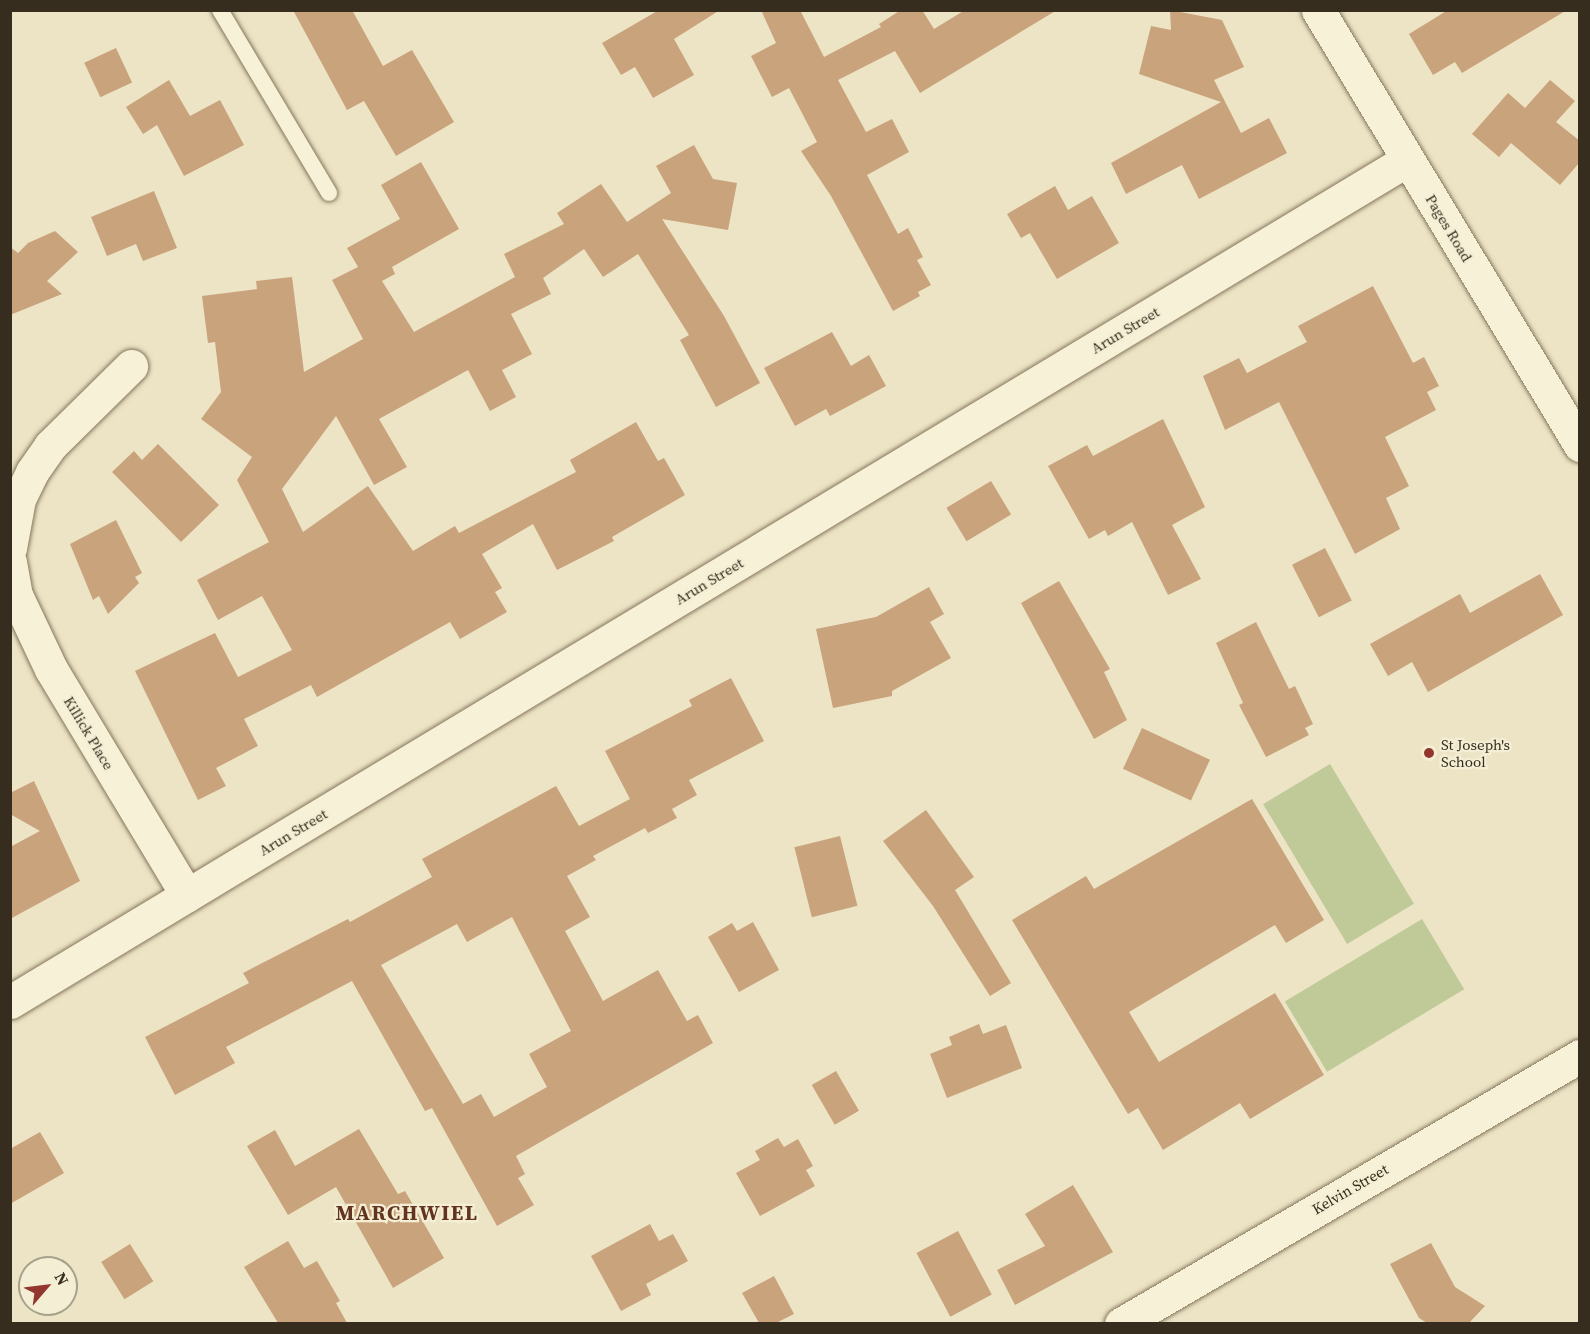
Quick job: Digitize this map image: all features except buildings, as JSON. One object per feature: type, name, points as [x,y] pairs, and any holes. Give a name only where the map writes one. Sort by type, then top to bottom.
[{"type":"street","name":"Pages Road","points":[[1318,10],[1580,445]]},
{"type":"street","name":"Arun Street","points":[[10,1002],[1407,160]]},
{"type":"street","points":[[10,548],[19,499],[32,472],[50,446],[131,366]]},
{"type":"street","name":"Killick Place","points":[[10,562],[16,595],[51,669],[188,895]]},
{"type":"street","name":"Kelvin Street","points":[[1121,1323],[1580,1056]]},
{"type":"lane","points":[[220,10],[329,193]]},
{"type":"green space","points":[[1330,764],[1414,904],[1347,944],[1263,804]]},
{"type":"green space","points":[[1422,919],[1464,989],[1327,1072],[1285,1001]]},
{"type":"place","name":"St Joseph's School","points":[[1429,753]]},
{"type":"district","name":"MARCHWIEL","points":[[407,1213]]}]
